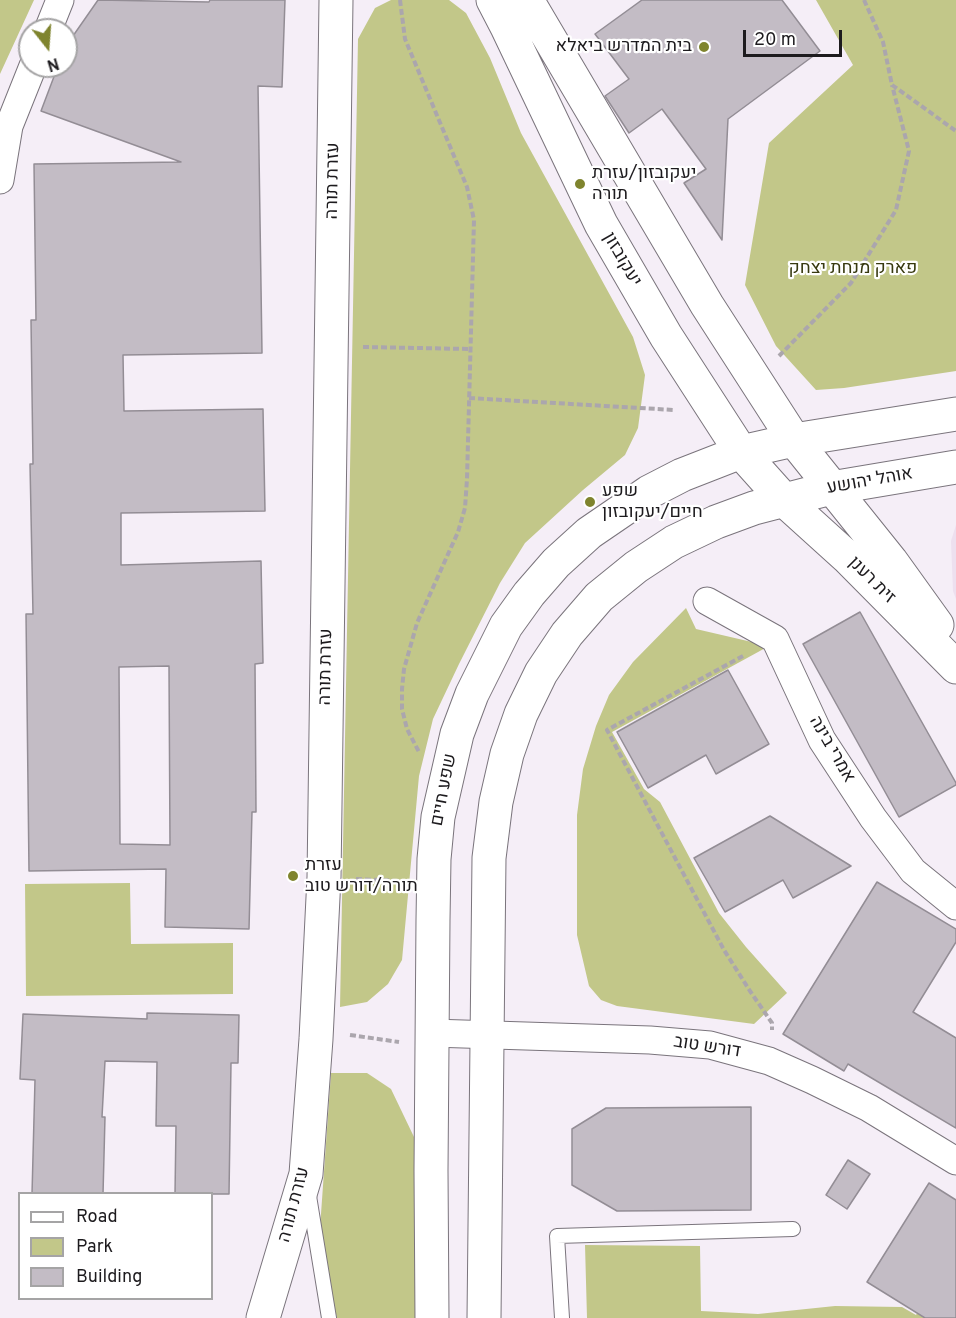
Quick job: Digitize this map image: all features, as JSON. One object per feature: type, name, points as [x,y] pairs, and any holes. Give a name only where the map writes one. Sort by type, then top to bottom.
[{"type":"street","points":[[53,18],[60,0]]},
{"type":"street","name":"יעקובזון","points":[[493,0],[600,224],[666,336],[741,452],[784,500]]},
{"type":"street","points":[[527,0],[707,305],[794,440],[831,488]]},
{"type":"street","name":"עזרת תורה","points":[[263,1318],[306,1174],[316,1031],[324,877],[337,3]]},
{"type":"street","points":[[0,180],[9,126],[28,78]]},
{"type":"street","points":[[794,440],[956,414]]},
{"type":"street","name":"שפע חיים","points":[[432,1318],[434,859],[442,795],[457,734],[472,694],[506,627],[529,594],[556,563],[589,533],[649,492],[682,475],[741,452],[794,440]]},
{"type":"street","name":"אוהל יהושע","points":[[784,500],[831,488],[956,467]]},
{"type":"street","name":"זית רענן","points":[[831,488],[891,561],[956,654]]},
{"type":"street","points":[[484,1318],[489,858],[496,802],[507,754],[520,714],[541,673],[567,634],[599,597],[636,567],[674,542],[716,522],[784,500]]},
{"type":"street","name":"זית רענן","points":[[784,500],[847,557],[956,667]]},
{"type":"street","points":[[707,601],[775,639]]},
{"type":"street","name":"אמרי בינה","points":[[775,639],[822,740],[873,818],[913,871],[956,906]]},
{"type":"street","name":"דורש טוב","points":[[432,1040],[486,1034],[650,1040],[710,1045],[769,1061],[869,1108],[956,1161]]},
{"type":"lane","points":[[306,1174],[328,1318]]},
{"type":"lane","points":[[562,1318],[557,1236],[793,1229]]},
{"type":"path","points":[[400,0],[405,39],[467,187],[474,220],[465,508],[458,532],[417,623],[404,669],[402,689],[402,709],[407,729],[442,795]]},
{"type":"path","points":[[773,362],[851,283],[896,210],[909,151],[883,42],[864,0]]},
{"type":"path","points":[[892,85],[956,131]]},
{"type":"path","points":[[333,346],[471,349]]},
{"type":"path","points":[[469,398],[681,410]]},
{"type":"path","points":[[769,1061],[772,1023],[724,950],[607,730],[775,639]]},
{"type":"path","points":[[324,877],[434,883]]},
{"type":"path","points":[[316,1031],[432,1040]]},
{"type":"shaded area","points":[[956,525],[956,599],[953,591],[951,541]]},
{"type":"green space","points":[[0,0],[34,0],[26,18],[18,18],[18,35],[0,74]]},
{"type":"green space","points":[[391,0],[449,0],[466,13],[490,58],[521,133],[633,337],[645,375],[638,428],[625,455],[525,543],[500,583],[459,664],[433,719],[419,776],[402,960],[388,984],[367,1002],[340,1007],[358,39],[375,8]]},
{"type":"green space","name":"פארק מנחת יצחק","points":[[816,0],[956,0],[956,371],[816,390],[776,346],[745,285],[769,143],[853,65]]},
{"type":"green space","points":[[686,608],[696,629],[769,646],[612,732],[644,789],[660,802],[719,913],[787,993],[754,1024],[617,1006],[601,1000],[589,986],[577,935],[577,815],[583,769],[596,726],[609,695],[633,662]]},
{"type":"green space","points":[[130,883],[131,944],[233,943],[233,994],[26,996],[25,884]]},
{"type":"green space","points":[[331,1073],[367,1073],[391,1089],[414,1137],[419,1318],[337,1318],[319,1242]]},
{"type":"green space","points":[[585,1245],[700,1246],[701,1311],[758,1314],[835,1306],[902,1307],[916,1315],[920,1308],[932,1318],[587,1318]]},
{"type":"building","points":[[98,0],[209,2],[210,0],[285,0],[282,87],[258,86],[262,353],[123,355],[124,411],[263,409],[265,511],[121,513],[121,565],[261,561],[263,663],[255,664],[256,812],[252,812],[249,929],[165,927],[166,869],[29,871],[26,614],[33,614],[30,464],[33,464],[31,320],[36,320],[34,164],[181,162],[41,111],[53,78],[78,78],[78,29]],"holes":[[[169,666],[170,845],[120,844],[119,667]]]},
{"type":"building","points":[[642,0],[782,0],[820,51],[728,119],[722,240],[684,183],[706,169],[662,109],[629,133],[605,96],[629,79],[595,34]]},
{"type":"building","points":[[860,612],[956,783],[899,817],[803,644]]},
{"type":"building","points":[[728,670],[769,744],[716,774],[706,755],[648,788],[617,732]]},
{"type":"building","points":[[770,816],[851,866],[793,898],[783,880],[725,912],[694,858]]},
{"type":"building","points":[[877,882],[956,929],[956,942],[913,1012],[956,1038],[956,1128],[848,1064],[844,1071],[783,1034]]},
{"type":"building","points":[[147,1013],[239,1015],[238,1063],[231,1063],[229,1194],[175,1192],[176,1126],[156,1126],[157,1062],[105,1061],[102,1117],[105,1117],[103,1192],[32,1192],[35,1080],[20,1079],[23,1014],[147,1019]]},
{"type":"building","points":[[751,1107],[751,1210],[617,1211],[572,1185],[572,1129],[606,1108]]},
{"type":"building","points":[[848,1160],[870,1174],[847,1209],[826,1195]]},
{"type":"building","points":[[929,1183],[956,1200],[956,1318],[925,1318],[867,1282]]},
{"type":"place","name":"בית המדרש ביאלא","points":[[704,47]]},
{"type":"place","name":"יעקובזון/עזרת תורה","points":[[580,184]]},
{"type":"place","name":"שפע חיים/יעקובזון","points":[[590,502]]},
{"type":"place","name":"עזרת תורה/דורש טוב","points":[[293,876]]}]
